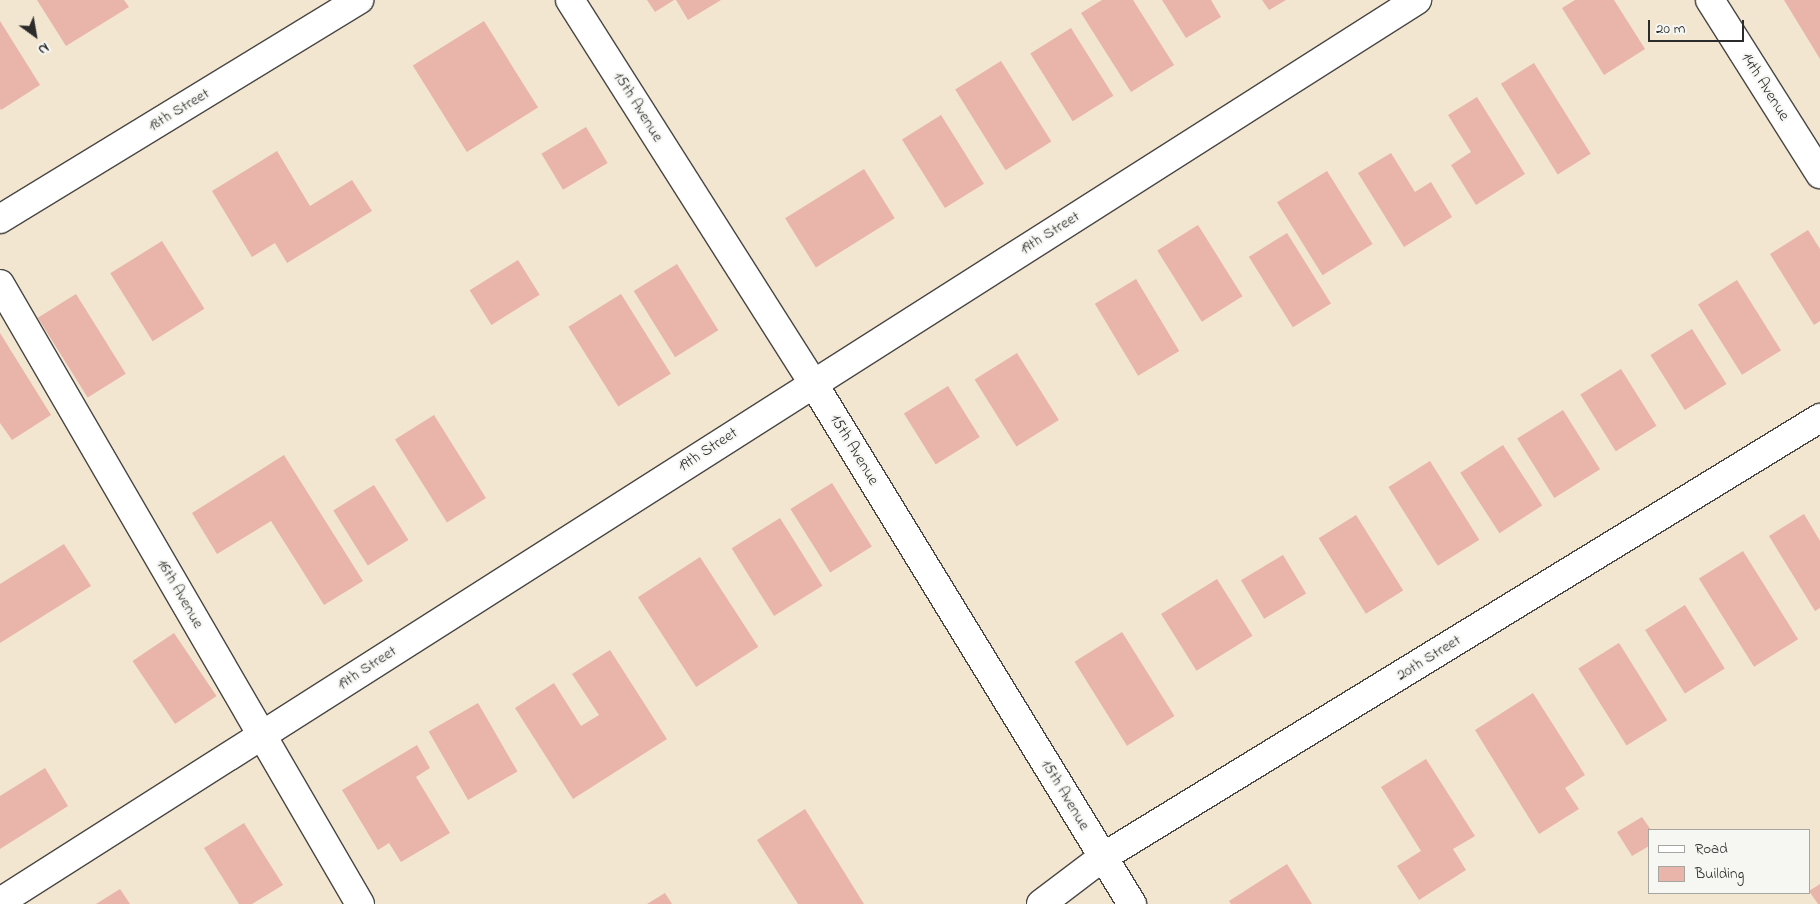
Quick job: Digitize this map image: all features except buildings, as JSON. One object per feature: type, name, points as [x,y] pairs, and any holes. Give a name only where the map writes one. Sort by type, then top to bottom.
[{"type":"street","name":"18th Street","points":[[0,219],[359,0]]},
{"type":"street","name":"15th Avenue","points":[[570,0],[813,383],[1132,904]]},
{"type":"street","name":"19th Street","points":[[0,902],[1417,0]]},
{"type":"street","name":"14th Avenue","points":[[1710,0],[1820,174]]},
{"type":"street","name":"16th Avenue","points":[[0,284],[360,904]]},
{"type":"street","name":"20th Street","points":[[1041,904],[1103,857],[1820,418]]}]
